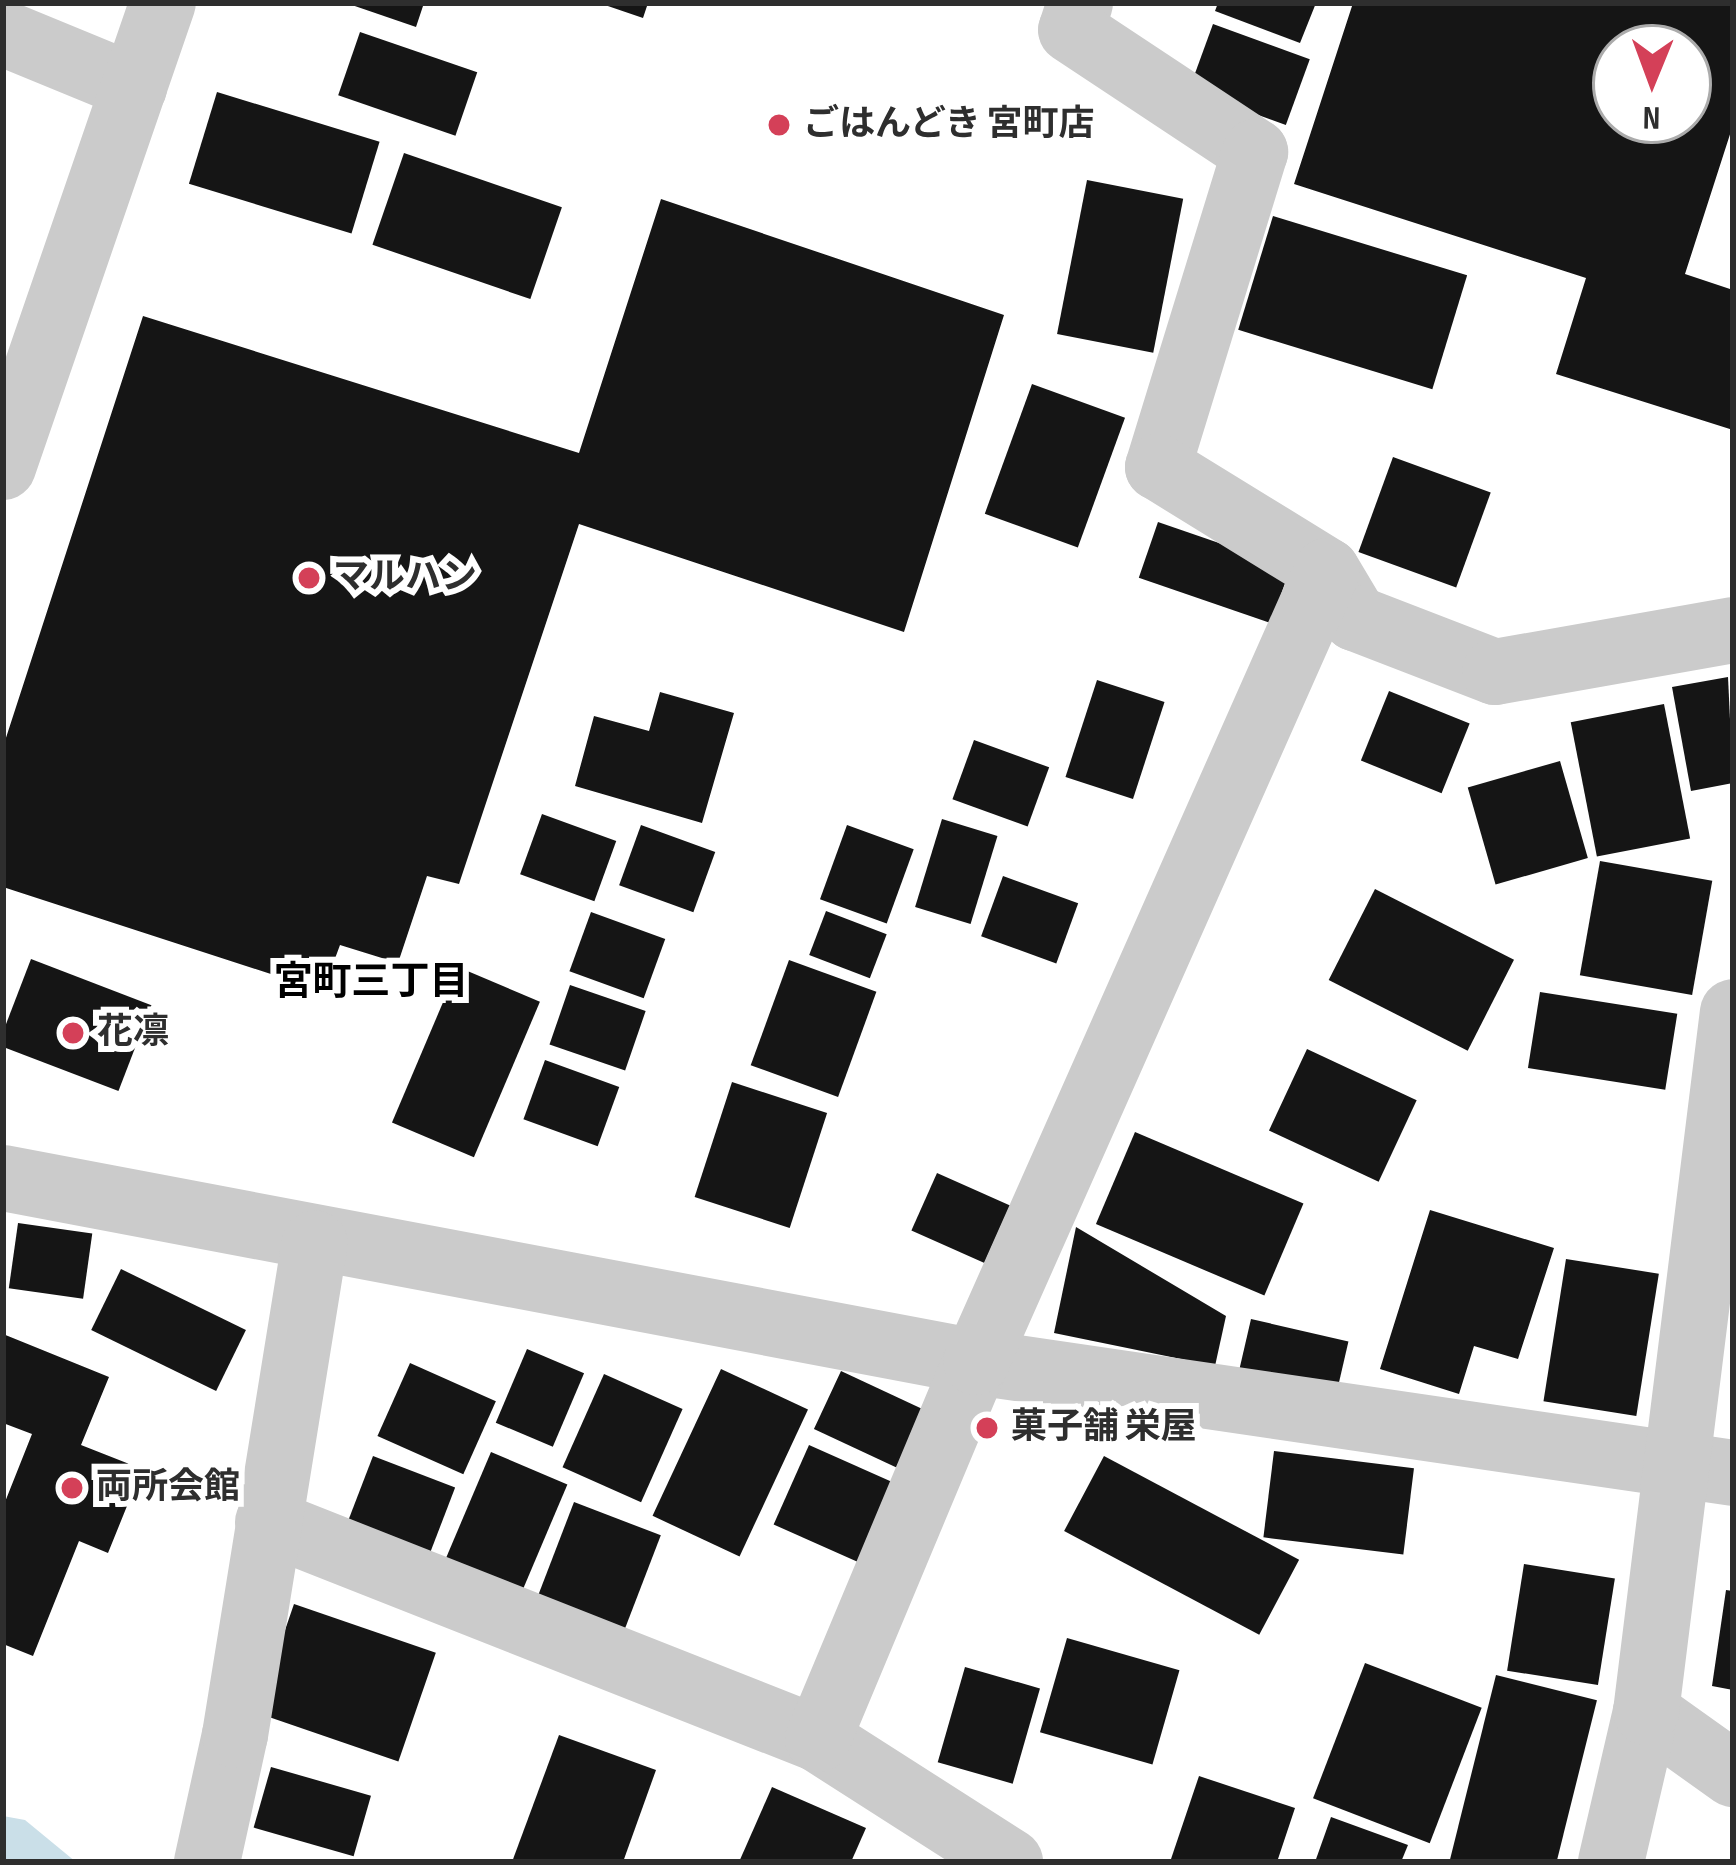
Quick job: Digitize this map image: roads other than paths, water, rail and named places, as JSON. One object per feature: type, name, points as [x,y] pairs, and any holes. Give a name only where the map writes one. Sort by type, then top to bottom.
[{"type":"street","points":[[3,467],[28,314],[134,87],[163,3]]},
{"type":"street","points":[[1080,3],[1071,31],[1255,152],[1158,467],[1328,571],[1355,618],[1495,672],[1733,630]]},
{"type":"street","points":[[3,33],[134,87]]},
{"type":"street","points":[[818,1739],[976,1362],[1328,571]]},
{"type":"street","points":[[1611,1862],[1705,1449],[1733,1012]]},
{"type":"street","points":[[3,1178],[315,1243],[976,1362],[1705,1449]]},
{"type":"street","points":[[206,1862],[315,1243]]},
{"type":"street","points":[[268,1522],[818,1739],[1010,1862]]},
{"type":"street","points":[[1646,1712],[1733,1774]]},
{"type":"water","points":[[3,1816],[25,1820],[76,1862],[3,1862]]},
{"type":"place","name":"ごはんどき 宮町店","points":[[779,125]]},
{"type":"place","name":"マルハン","points":[[309,578]]},
{"type":"place","name":"花凛","points":[[73,1033]]},
{"type":"place","name":"菓子舗 栄屋","points":[[987,1428]]},
{"type":"place","name":"両所会館","points":[[72,1488]]},
{"type":"district","name":"宮町三丁目","points":[[371,983]]}]
